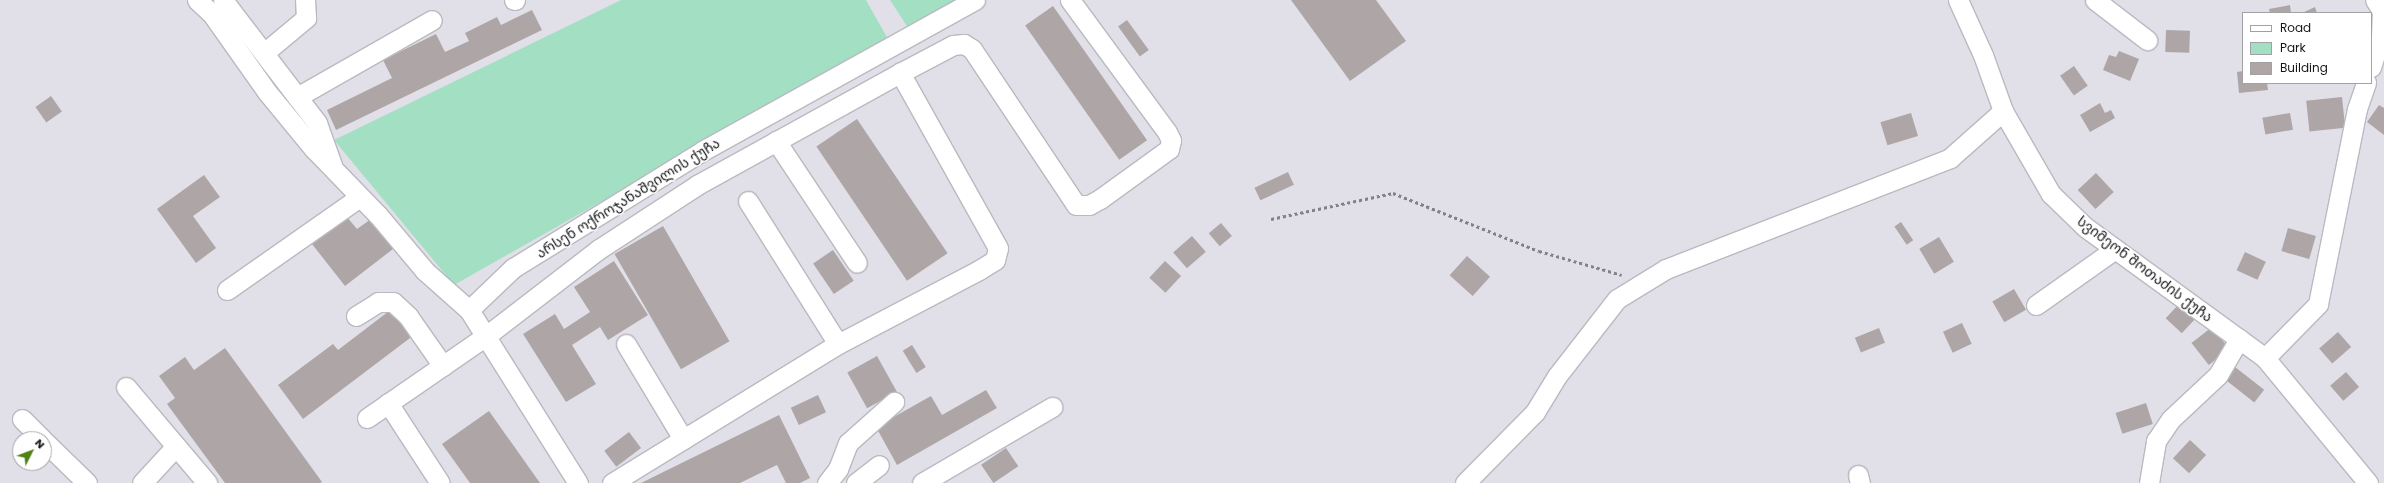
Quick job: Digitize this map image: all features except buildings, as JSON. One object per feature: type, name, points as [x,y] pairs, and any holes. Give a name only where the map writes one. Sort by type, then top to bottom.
[{"type":"street","points":[[197,0],[212,14],[267,92],[334,170],[426,271],[469,310],[578,483]]},
{"type":"street","points":[[223,0],[317,123],[334,170]]},
{"type":"street","points":[[264,53],[306,18],[305,0]]},
{"type":"street","name":"არსენ ოქროჯანაშვილის ქუჩა","points":[[469,310],[513,268],[704,150],[975,0]]},
{"type":"street","points":[[367,418],[486,336],[599,250],[697,185],[953,45],[964,44],[972,49],[1076,205],[1089,205],[1169,149],[1171,140],[1070,0]]},
{"type":"street","name":"სვიმეონ შოთაძის ქუჩა","points":[[1958,0],[1983,55],[2003,110],[2052,194],[2085,227],[2265,358],[2368,483]]},
{"type":"street","points":[[2095,0],[2147,40]]},
{"type":"street","points":[[2372,64],[2380,37],[2382,11],[2375,0]]},
{"type":"street","points":[[298,97],[432,20]]},
{"type":"street","points":[[612,483],[838,344],[979,270],[995,260],[998,248],[900,73]]},
{"type":"street","points":[[2265,358],[2318,304],[2357,109],[2366,84]]},
{"type":"street","points":[[1465,483],[1535,412],[1557,376],[1617,299],[1666,269],[1950,158],[2003,110]]},
{"type":"street","points":[[776,141],[857,263]]},
{"type":"street","points":[[227,290],[360,197]]},
{"type":"street","points":[[748,201],[838,344]]},
{"type":"street","points":[[2036,305],[2115,249]]},
{"type":"street","points":[[356,316],[378,302],[394,302],[408,316],[443,366]]},
{"type":"street","points":[[2149,483],[2156,441],[2171,419],[2218,375],[2239,338]]},
{"type":"street","points":[[626,344],[683,439]]},
{"type":"street","points":[[126,387],[207,483]]},
{"type":"street","points":[[828,483],[838,469],[848,444],[894,402]]},
{"type":"street","points":[[388,403],[440,483]]},
{"type":"street","points":[[922,483],[1052,407]]},
{"type":"street","points":[[22,419],[34,431]]},
{"type":"street","points":[[142,483],[176,446]]},
{"type":"street","points":[[52,449],[87,483]]},
{"type":"street","points":[[856,483],[879,465]]},
{"type":"path","points":[[1271,219],[1393,193],[1539,250],[1646,281]]},
{"type":"green space","points":[[621,0],[866,0],[888,39],[454,285],[334,140]]},
{"type":"green space","points":[[890,0],[966,0],[912,34]]}]
